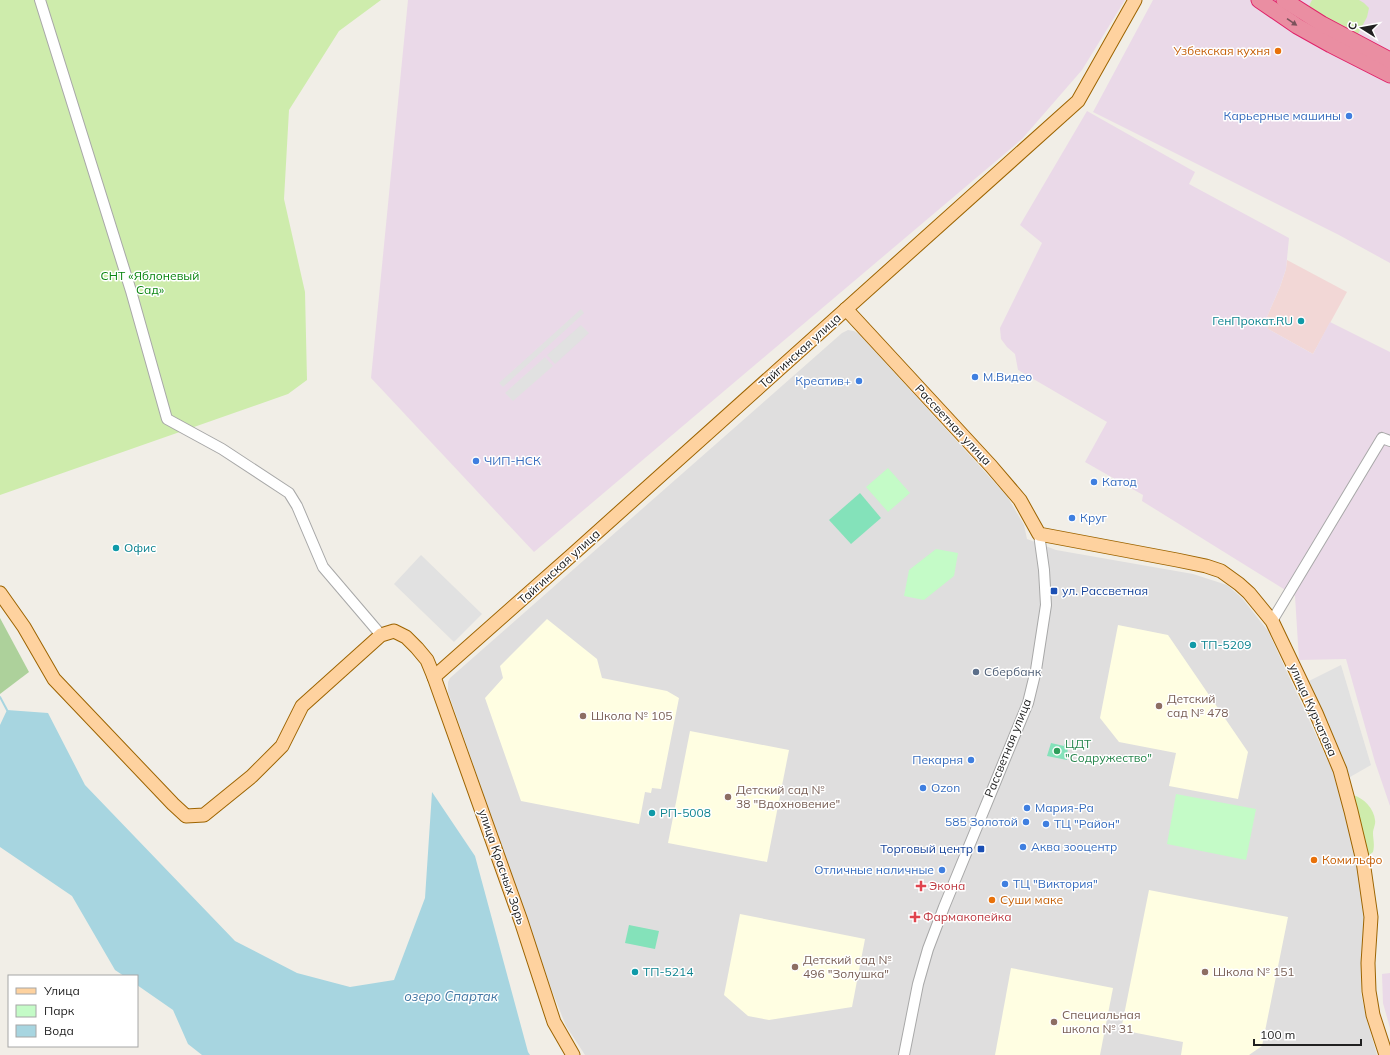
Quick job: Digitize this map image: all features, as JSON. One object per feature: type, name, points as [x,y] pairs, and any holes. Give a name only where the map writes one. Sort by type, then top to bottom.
[{"type":"highway","points":[[1260,0],[1297,26],[1390,60]]},
{"type":"highway","points":[[1284,0],[1334,39],[1390,75]]},
{"type":"main road","name":"Тайгинская улица","points":[[434,677],[1078,102],[1135,0]]},
{"type":"main road","name":"Рассветная улица","points":[[846,309],[991,466],[1020,500],[1039,534]]},
{"type":"main road","name":"улица Курчатова","points":[[1039,534],[1206,566],[1221,572],[1239,584],[1249,593],[1272,621],[1316,714],[1340,770],[1352,811],[1363,861],[1371,917],[1368,963],[1369,991],[1373,1015],[1386,1055]]},
{"type":"main road","points":[[0,593],[24,626],[54,679],[186,816],[204,815],[252,776],[282,746],[302,706],[381,635]]},
{"type":"main road","name":"улица Красных Зорь","points":[[381,635],[394,631],[406,637],[427,660],[521,921],[554,1022],[573,1055]]},
{"type":"street","points":[[40,0],[131,291],[167,419],[222,449],[289,493],[297,506],[323,567],[381,635]]},
{"type":"street","points":[[1272,621],[1382,438],[1390,441]]},
{"type":"street","name":"Рассветная улица","points":[[904,1055],[918,984],[928,949],[1028,703],[1036,670],[1046,605],[1044,570],[1039,534]]},
{"type":"shaded area","points":[[408,0],[1125,0],[1082,70],[1022,139],[534,552],[371,378]]},
{"type":"shaded area","points":[[1153,0],[1390,0],[1390,263],[1339,235],[1093,112]]},
{"type":"shaded area","points":[[1087,111],[1195,172],[1189,184],[1289,238],[1286,269],[1266,319],[1268,329],[1313,354],[1330,322],[1390,352],[1390,806],[1375,762],[1346,659],[1299,660],[1295,596],[1142,501],[1143,495],[1085,462],[1107,422],[1018,370],[1015,354],[1001,339],[1000,328],[1042,243],[1020,225]]},
{"type":"shaded area","points":[[1287,260],[1347,292],[1313,354],[1268,329],[1266,319],[1280,287],[1286,269]]},
{"type":"shaded area","points":[[581,309],[584,313],[503,387],[499,383]]},
{"type":"shaded area","points":[[581,325],[589,333],[555,364],[547,355]]},
{"type":"shaded area","points":[[848,330],[859,334],[1007,496],[1024,525],[1027,539],[1056,550],[1193,574],[1227,585],[1242,598],[1268,631],[1333,772],[1343,807],[1357,864],[1364,918],[1361,962],[1361,993],[1377,1055],[585,1055],[566,1026],[552,991],[448,692],[448,682],[450,678],[842,333]]},
{"type":"shaded area","points":[[545,357],[553,366],[513,401],[505,393]]},
{"type":"shaded area","points":[[421,555],[482,614],[454,642],[394,584]]},
{"type":"shaded area","name":"Школа № 105","points":[[547,619],[597,659],[602,678],[667,691],[679,698],[661,789],[652,788],[651,793],[645,792],[639,824],[521,801],[485,698],[503,678],[500,666]]},
{"type":"shaded area","name":"Детский сад № 478","points":[[1118,625],[1168,635],[1248,752],[1238,799],[1169,786],[1176,753],[1119,742],[1100,718]]},
{"type":"shaded area","points":[[1341,665],[1371,765],[1350,777],[1309,681]]},
{"type":"shaded area","name":"Детский сад № 38 \"Вдохновение\"","points":[[690,731],[789,750],[767,862],[668,843]]},
{"type":"shaded area","name":"Школа № 151","points":[[1149,890],[1288,917],[1262,1046],[1249,1055],[1181,1055],[1183,1042],[1121,1030]]},
{"type":"shaded area","name":"Детский сад № 496 \"Золушка\"","points":[[740,914],[865,939],[852,1007],[769,1020],[748,1016],[724,995]]},
{"type":"shaded area","name":"Специальная школа № 31","points":[[1011,968],[1113,988],[1100,1055],[995,1055]]},
{"type":"shaded area","points":[[1390,973],[1390,1028],[1383,1003],[1382,974]]},
{"type":"green space","name":"СНТ «Яблоневый Сад»","points":[[0,0],[381,0],[339,31],[289,110],[284,199],[305,292],[307,380],[288,394],[0,495]]},
{"type":"green space","points":[[1312,0],[1359,0],[1369,8],[1367,17],[1358,34],[1308,8]]},
{"type":"green space","points":[[888,468],[910,493],[888,512],[866,487]]},
{"type":"green space","points":[[860,493],[881,518],[851,544],[829,520]]},
{"type":"green space","points":[[936,549],[958,553],[954,576],[924,600],[904,596],[909,570]]},
{"type":"green space","points":[[0,618],[29,672],[0,694]]},
{"type":"green space","name":"ЦДТ \"Содружество\"","points":[[1051,743],[1064,746],[1064,744],[1068,745],[1067,760],[1047,756]]},
{"type":"green space","points":[[1176,794],[1256,809],[1246,860],[1167,844]]},
{"type":"green space","points":[[1353,795],[1365,801],[1373,812],[1374,816],[1374,849],[1368,856]]},
{"type":"green space","points":[[629,925],[659,931],[655,949],[625,943]]},
{"type":"water","name":"озеро Спартак","points":[[7,710],[48,713],[85,785],[235,941],[297,973],[350,987],[394,980],[425,898],[432,792],[475,856],[530,1055],[202,1055],[188,1044],[173,1010],[138,986],[138,975],[122,975],[115,970],[72,896],[0,847],[0,725]]},
{"type":"waterway","points":[[0,697],[7,710]]},
{"type":"place","name":"Узбекская кухня","points":[[1278,51]]},
{"type":"place","name":"Карьерные машины","points":[[1349,116]]},
{"type":"place","name":"ГенПрокат.RU","points":[[1301,321]]},
{"type":"place","name":"М.Видео","points":[[975,377]]},
{"type":"place","name":"Креатив+","points":[[859,381]]},
{"type":"place","name":"ЧИП-НСК","points":[[476,461]]},
{"type":"place","name":"Катод","points":[[1094,482]]},
{"type":"place","name":"Круг","points":[[1072,518]]},
{"type":"place","name":"Офис","points":[[116,548]]},
{"type":"place","name":"ул. Рассветная","points":[[1054,591]]},
{"type":"place","name":"ТП-5209","points":[[1193,645]]},
{"type":"place","name":"Сбербанк","points":[[976,672]]},
{"type":"place","name":"Детский сад № 478","points":[[1159,706]]},
{"type":"place","name":"Школа № 105","points":[[583,716]]},
{"type":"place","name":"ЦДТ \"Содружество\"","points":[[1057,751]]},
{"type":"place","name":"Пекарня","points":[[971,760]]},
{"type":"place","name":"Ozon","points":[[923,788]]},
{"type":"place","name":"Детский сад № 38 \"Вдохновение\"","points":[[728,797]]},
{"type":"place","name":"Мария-Ра","points":[[1027,808]]},
{"type":"place","name":"РП-5008","points":[[652,813]]},
{"type":"place","name":"585 Золотой","points":[[1026,822]]},
{"type":"place","name":"ТЦ \"Район\"","points":[[1046,824]]},
{"type":"place","name":"Аква зооцентр","points":[[1023,847]]},
{"type":"place","name":"Торговый центр","points":[[981,849]]},
{"type":"place","name":"Комильфо","points":[[1314,860]]},
{"type":"place","name":"Отличные наличные","points":[[942,870]]},
{"type":"place","name":"ТЦ \"Виктория\"","points":[[1005,884]]},
{"type":"place","name":"Экона","points":[[921,886]]},
{"type":"place","name":"Суши маке","points":[[992,900]]},
{"type":"place","name":"Фармакопейка","points":[[915,917]]},
{"type":"place","name":"Детский сад № 496 \"Золушка\"","points":[[795,967]]},
{"type":"place","name":"ТП-5214","points":[[635,972]]},
{"type":"place","name":"Школа № 151","points":[[1205,972]]},
{"type":"place","name":"Специальная школа № 31","points":[[1054,1022]]}]
